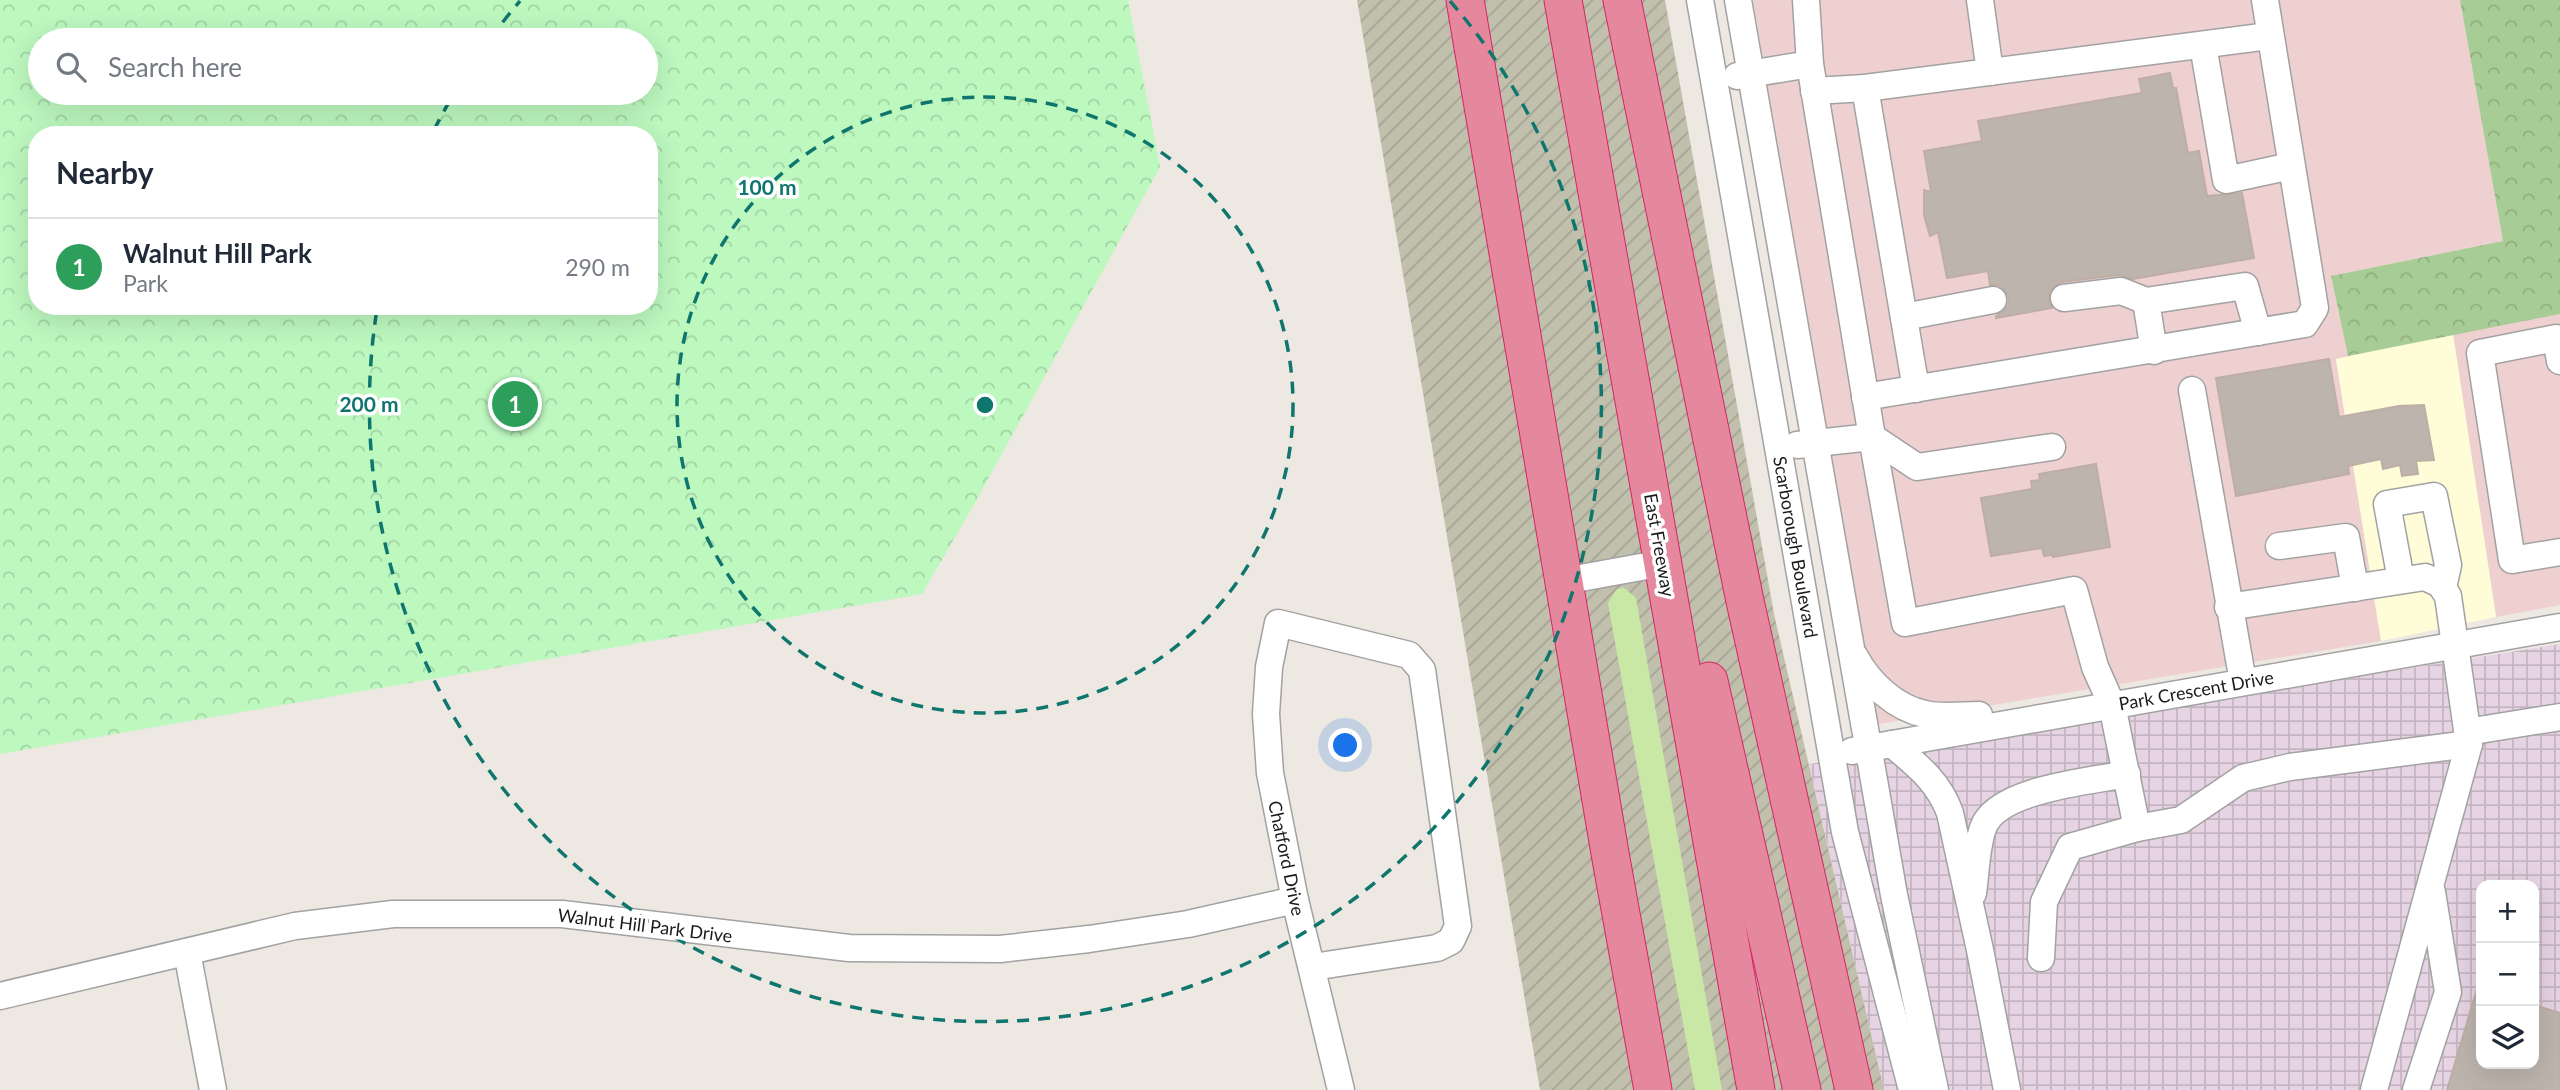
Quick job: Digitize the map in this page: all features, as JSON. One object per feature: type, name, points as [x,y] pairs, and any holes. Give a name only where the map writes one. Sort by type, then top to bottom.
[{"type":"highway","points":[[1465,0],[1611,859],[1653,1090]]},
{"type":"highway","name":"East Freeway","points":[[1563,0],[1626,368],[1756,1090]]},
{"type":"highway","points":[[1622,0],[1745,601],[1854,1090]]},
{"type":"highway","points":[[1663,563],[1704,662],[1801,1090]]},
{"type":"highway","points":[[1766,688],[1832,1090]]},
{"type":"highway","points":[[1611,859],[1642,1090]]},
{"type":"street","name":"Scarborough Boulevard","points":[[1700,0],[1845,832],[1912,1090]]},
{"type":"street","name":"Scarborough Boulevard","points":[[1738,0],[1851,649],[1880,746],[1894,895],[1935,1090]]},
{"type":"street","points":[[1806,0],[1814,91],[1905,623],[2074,590],[2095,667],[2112,705],[2137,828]]},
{"type":"street","points":[[1980,0],[1990,72]]},
{"type":"street","points":[[1865,397],[2305,324],[2315,308],[2264,0]]},
{"type":"street","points":[[1814,91],[1865,88],[2269,36]]},
{"type":"street","points":[[2203,45],[2226,180],[2291,166]]},
{"type":"street","points":[[1714,80],[1810,64]]},
{"type":"street","points":[[1865,88],[1916,389]]},
{"type":"street","points":[[2064,298],[2121,292],[2146,301],[2245,286],[2258,332]]},
{"type":"street","points":[[1904,317],[1993,300]]},
{"type":"street","points":[[2146,301],[2154,351]]},
{"type":"street","points":[[2560,361],[2556,338],[2480,353],[2512,560],[2560,552]]},
{"type":"street","points":[[2192,390],[2243,682]]},
{"type":"street","points":[[1778,448],[1872,437],[1917,467],[2052,447]]},
{"type":"street","points":[[2401,580],[2386,504],[2434,496],[2448,565],[2443,589]]},
{"type":"street","points":[[2279,546],[2346,537],[2355,588]]},
{"type":"street","points":[[1564,581],[1663,563]]},
{"type":"street","points":[[2228,607],[2425,577],[2440,584],[2448,596],[2468,738],[2374,1090]]},
{"type":"street","name":"Chatford Drive","points":[[1313,967],[1437,948],[1451,941],[1458,926],[1422,670],[1409,655],[1278,623],[1269,667],[1266,714],[1270,773],[1295,900],[1341,1090]]},
{"type":"street","name":"Park Crescent Drive","points":[[1832,754],[2560,627]]},
{"type":"street","points":[[1851,649],[1861,669],[1878,688],[1898,703],[1924,714],[2058,714]]},
{"type":"street","points":[[2042,958],[2044,902],[2070,847],[2137,828],[2180,820],[2243,778],[2290,767],[2468,738],[2560,717]]},
{"type":"street","points":[[1880,746],[1928,775],[1944,796],[1980,950],[2007,1090]]},
{"type":"street","points":[[1970,911],[1983,826],[2001,806],[2029,794],[2127,774]]},
{"type":"street","points":[[2416,1090],[2448,992],[2431,883]]},
{"type":"street","name":"Walnut Hill Park Drive","points":[[0,996],[295,926],[393,914],[562,914],[849,948],[1000,949],[1188,924],[1295,900]]},
{"type":"street","points":[[187,952],[213,1090]]},
{"type":"shaded area","points":[[1357,0],[1665,0],[1774,614],[1884,1090],[1540,1090]]},
{"type":"shaded area","points":[[1753,0],[2460,0],[2503,241],[2331,276],[2348,356],[2336,360],[2381,641],[1878,724]]},
{"type":"shaded area","points":[[2560,314],[2560,605],[2496,617],[2453,334]]},
{"type":"shaded area","points":[[2453,334],[2496,617],[2381,641],[2336,359]]},
{"type":"shaded area","points":[[2560,644],[2560,1090],[1884,1090],[1809,764]]},
{"type":"green space","points":[[0,0],[1128,0],[1160,167],[922,594],[0,754]]},
{"type":"green space","points":[[2460,0],[2560,0],[2560,314],[2348,356],[2331,276],[2503,241]]},
{"type":"green space","points":[[1623,587],[1636,598],[1722,1090],[1695,1090],[1608,603],[1616,590]]},
{"type":"building","points":[[2170,73],[2173,88],[2176,88],[2188,153],[2199,151],[2207,196],[2242,193],[2254,258],[2133,279],[2119,275],[2062,282],[2054,286],[2049,293],[2052,308],[1996,318],[2008,306],[2009,298],[2004,289],[1998,285],[1990,285],[1988,271],[1947,278],[1938,232],[1930,236],[1924,215],[1924,190],[1931,192],[1924,151],[1982,141],[1978,121],[2142,93],[2139,79]]},
{"type":"building","points":[[2329,359],[2339,417],[2399,406],[2424,405],[2434,460],[2416,461],[2418,474],[2402,476],[2400,465],[2383,469],[2381,459],[2348,466],[2349,474],[2236,496],[2216,378]]},
{"type":"building","points":[[2096,464],[2110,547],[2053,557],[2044,556],[2042,548],[1991,556],[1981,498],[2032,489],[2031,481],[2040,480],[2039,474]]},
{"type":"building","points":[[2476,992],[2476,1069],[2539,1069],[2539,1007],[2560,1013],[2560,1090],[2447,1090]]},
{"type":"place","name":"Walnut Hill Park","points":[[515,404]]}]
